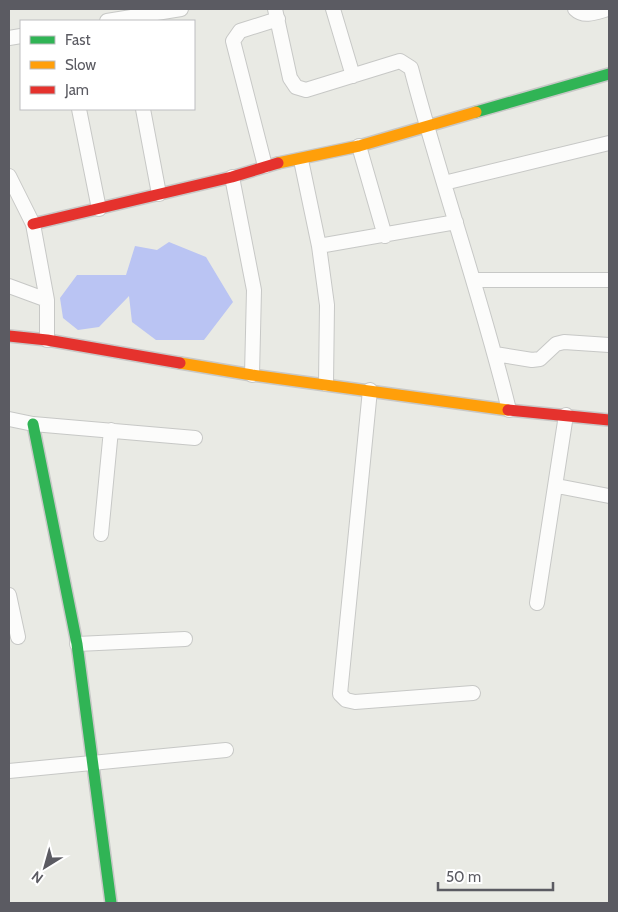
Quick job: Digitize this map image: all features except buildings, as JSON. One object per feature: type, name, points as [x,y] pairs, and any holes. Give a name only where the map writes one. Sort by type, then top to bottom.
[{"type":"street","points":[[113,20],[181,9]]},
{"type":"street","points":[[333,9],[353,76]]},
{"type":"street","points":[[575,9],[580,13],[588,14],[608,9]]},
{"type":"street","points":[[265,166],[233,41],[240,31],[277,14],[290,78],[296,87],[306,90],[400,61],[411,68],[426,126],[496,354],[509,410]]},
{"type":"street","points":[[33,224],[232,176],[265,166],[301,160],[359,146],[609,74]]},
{"type":"street","points":[[79,110],[99,209]]},
{"type":"street","points":[[143,110],[159,194]]},
{"type":"street","points":[[444,183],[609,143]]},
{"type":"street","points":[[359,146],[384,236]]},
{"type":"street","points":[[301,160],[319,246],[327,305],[326,384]]},
{"type":"street","points":[[232,176],[254,290],[252,374]]},
{"type":"street","points":[[10,180],[33,224],[47,300],[46,340]]},
{"type":"street","points":[[319,246],[456,222]]},
{"type":"street","points":[[474,280],[609,280]]},
{"type":"street","points":[[9,286],[47,300]]},
{"type":"street","points":[[9,336],[46,340],[252,374],[509,410],[609,420]]},
{"type":"street","points":[[496,354],[532,360],[540,359],[556,344],[564,342],[609,345]]},
{"type":"street","points":[[370,390],[340,694],[346,700],[355,702],[473,693]]},
{"type":"street","points":[[537,603],[557,486],[566,415]]},
{"type":"street","points":[[9,419],[33,424],[195,438]]},
{"type":"street","points":[[33,424],[77,644],[111,903]]},
{"type":"street","points":[[101,534],[111,430]]},
{"type":"street","points":[[557,486],[609,496]]},
{"type":"street","points":[[9,595],[18,637]]},
{"type":"street","points":[[77,644],[185,639]]},
{"type":"street","points":[[9,771],[226,750]]},
{"type":"water","points":[[169,242],[206,257],[233,302],[204,340],[156,340],[132,322],[129,296],[99,327],[78,330],[63,318],[60,298],[77,275],[126,275],[135,246],[157,250]]},
{"type":"traffic: fast","points":[[476,112],[609,74]]},
{"type":"traffic: fast","points":[[33,424],[77,644],[111,903]]},
{"type":"traffic: slow","points":[[278,163],[359,146],[476,112]]},
{"type":"traffic: slow","points":[[180,363],[252,375],[508,410]]},
{"type":"traffic: jam","points":[[33,224],[232,177],[278,163]]},
{"type":"traffic: jam","points":[[9,336],[47,340],[180,363]]},
{"type":"traffic: jam","points":[[508,410],[609,420]]}]
